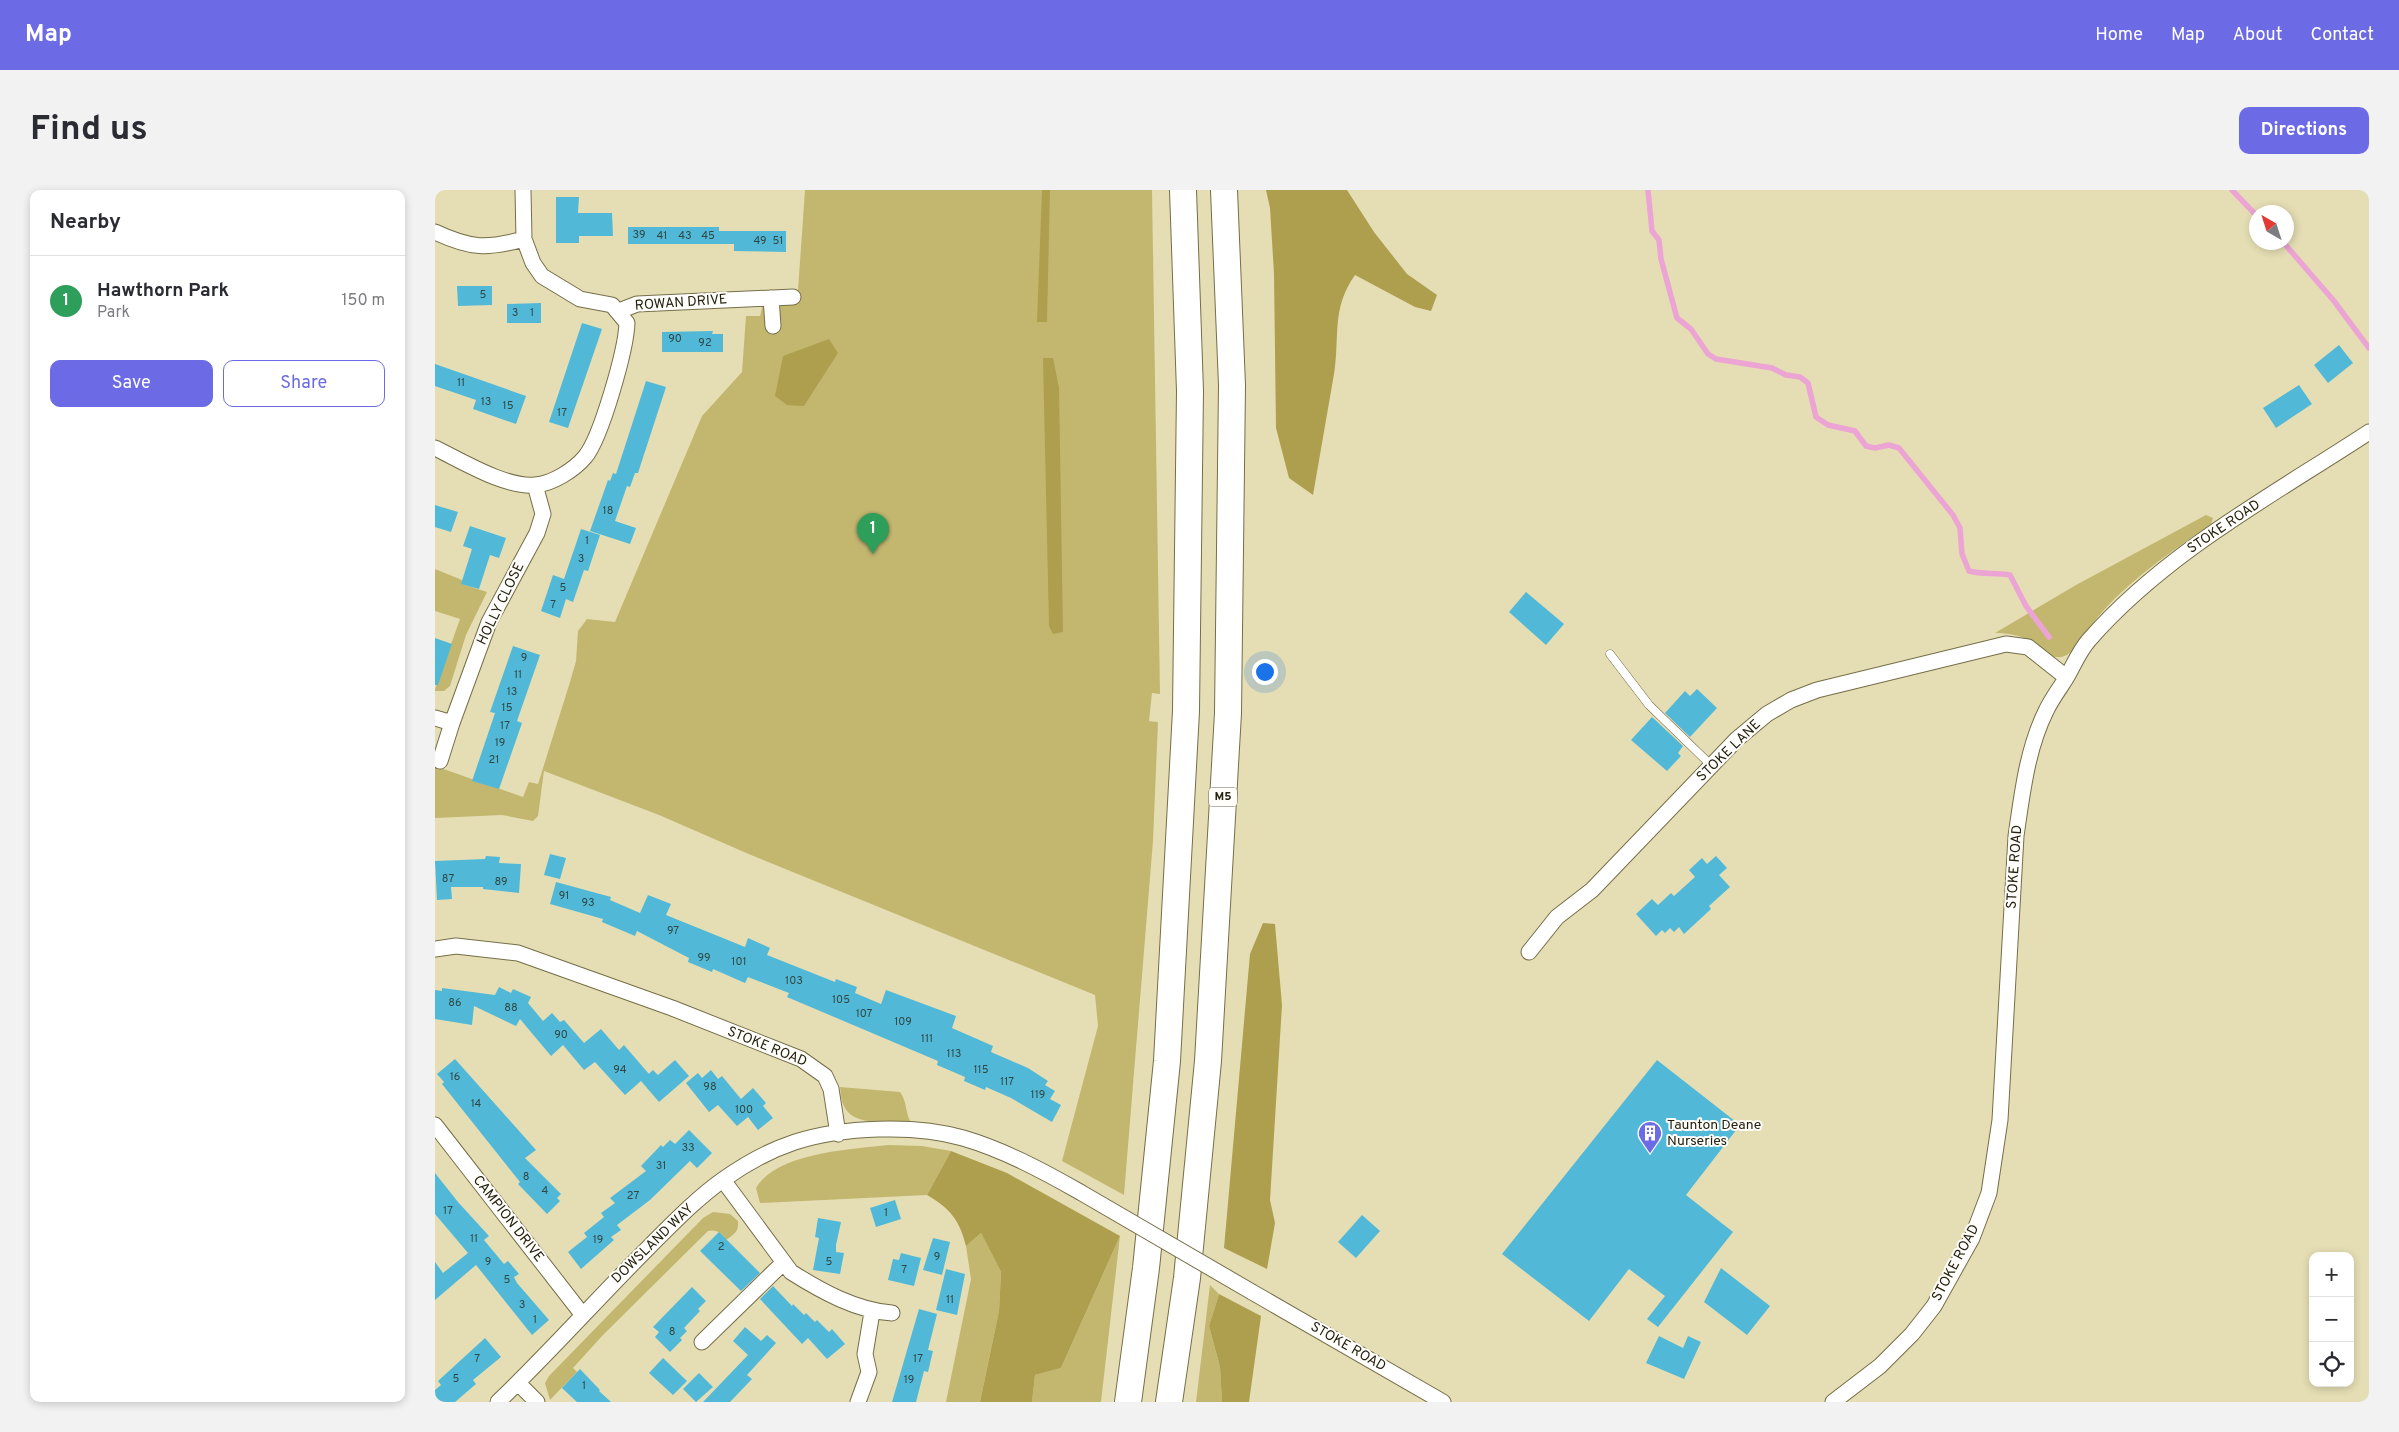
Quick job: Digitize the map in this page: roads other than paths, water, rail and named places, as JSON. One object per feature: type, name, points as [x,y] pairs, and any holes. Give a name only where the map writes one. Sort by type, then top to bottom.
[{"type":"highway","points":[[1128,1402],[1147,1268],[1167,1061],[1185,711],[1189,391],[1183,190]]},
{"type":"highway","name":"M5","points":[[1169,1402],[1187,1278],[1208,1061],[1228,713],[1232,385],[1224,190]]},
{"type":"street","name":"ROWAN DRIVE","points":[[523,190],[524,239],[533,263],[542,276],[579,299],[613,305],[619,311],[637,304],[793,297]]},
{"type":"street","points":[[435,232],[478,247],[502,245],[524,239]]},
{"type":"street","points":[[771,298],[773,326]]},
{"type":"street","points":[[435,448],[506,481],[535,485],[552,480],[565,473],[585,457],[599,432],[626,341],[627,323],[619,311]]},
{"type":"street","name":"STOKE ROAD","points":[[1833,1402],[1880,1366],[1913,1334],[1934,1306],[1973,1238],[1989,1193],[2000,1120],[2016,836],[2021,800],[2035,741],[2045,711],[2088,641],[2167,566],[2223,526],[2369,432]]},
{"type":"street","name":"HOLLY CLOSE","points":[[440,761],[489,622],[537,533],[543,514],[535,485]]},
{"type":"street","name":"STOKE LANE","points":[[1529,952],[1557,917],[1592,890],[1737,739],[1767,714],[1791,700],[1817,690],[2006,644],[2028,647],[2067,677]]},
{"type":"street","points":[[435,718],[452,723]]},
{"type":"street","name":"STOKE ROAD","points":[[435,949],[455,946],[518,953],[672,1008],[801,1060],[825,1076],[831,1089],[838,1134],[871,1128],[917,1129],[962,1137],[1021,1161],[1080,1192],[1443,1402]]},
{"type":"street","name":"CAMPION DRIVE","points":[[435,1124],[582,1314]]},
{"type":"street","name":"DOWSLAND WAY","points":[[498,1402],[663,1233],[723,1180],[749,1164],[795,1142],[838,1134]]},
{"type":"street","points":[[723,1180],[791,1272],[807,1282],[873,1312],[892,1313]]},
{"type":"street","points":[[702,1342],[710,1325],[783,1263]]},
{"type":"street","points":[[858,1402],[869,1372],[865,1354],[873,1312]]},
{"type":"street","points":[[518,1383],[537,1402]]},
{"type":"lane","points":[[1610,654],[1649,705],[1712,766]]},
{"type":"waterway","points":[[1648,190],[1652,231],[1659,240],[1661,259],[1677,318],[1691,329],[1708,354],[1716,359],[1772,368],[1786,375],[1800,377],[1808,383],[1816,417],[1828,425],[1855,431],[1866,446],[1875,448],[1889,445],[1899,448],[1953,515],[1960,528],[1962,554],[1969,571],[2010,575],[2026,606],[2049,637]]},
{"type":"waterway","points":[[2232,190],[2249,208]]},
{"type":"waterway","points":[[2290,250],[2334,301],[2369,348]]},
{"type":"place","name":"Hawthorn Park","points":[[873,554]]},
{"type":"place","name":"Taunton Deane Nurseries","points":[[1650,1154]]}]
